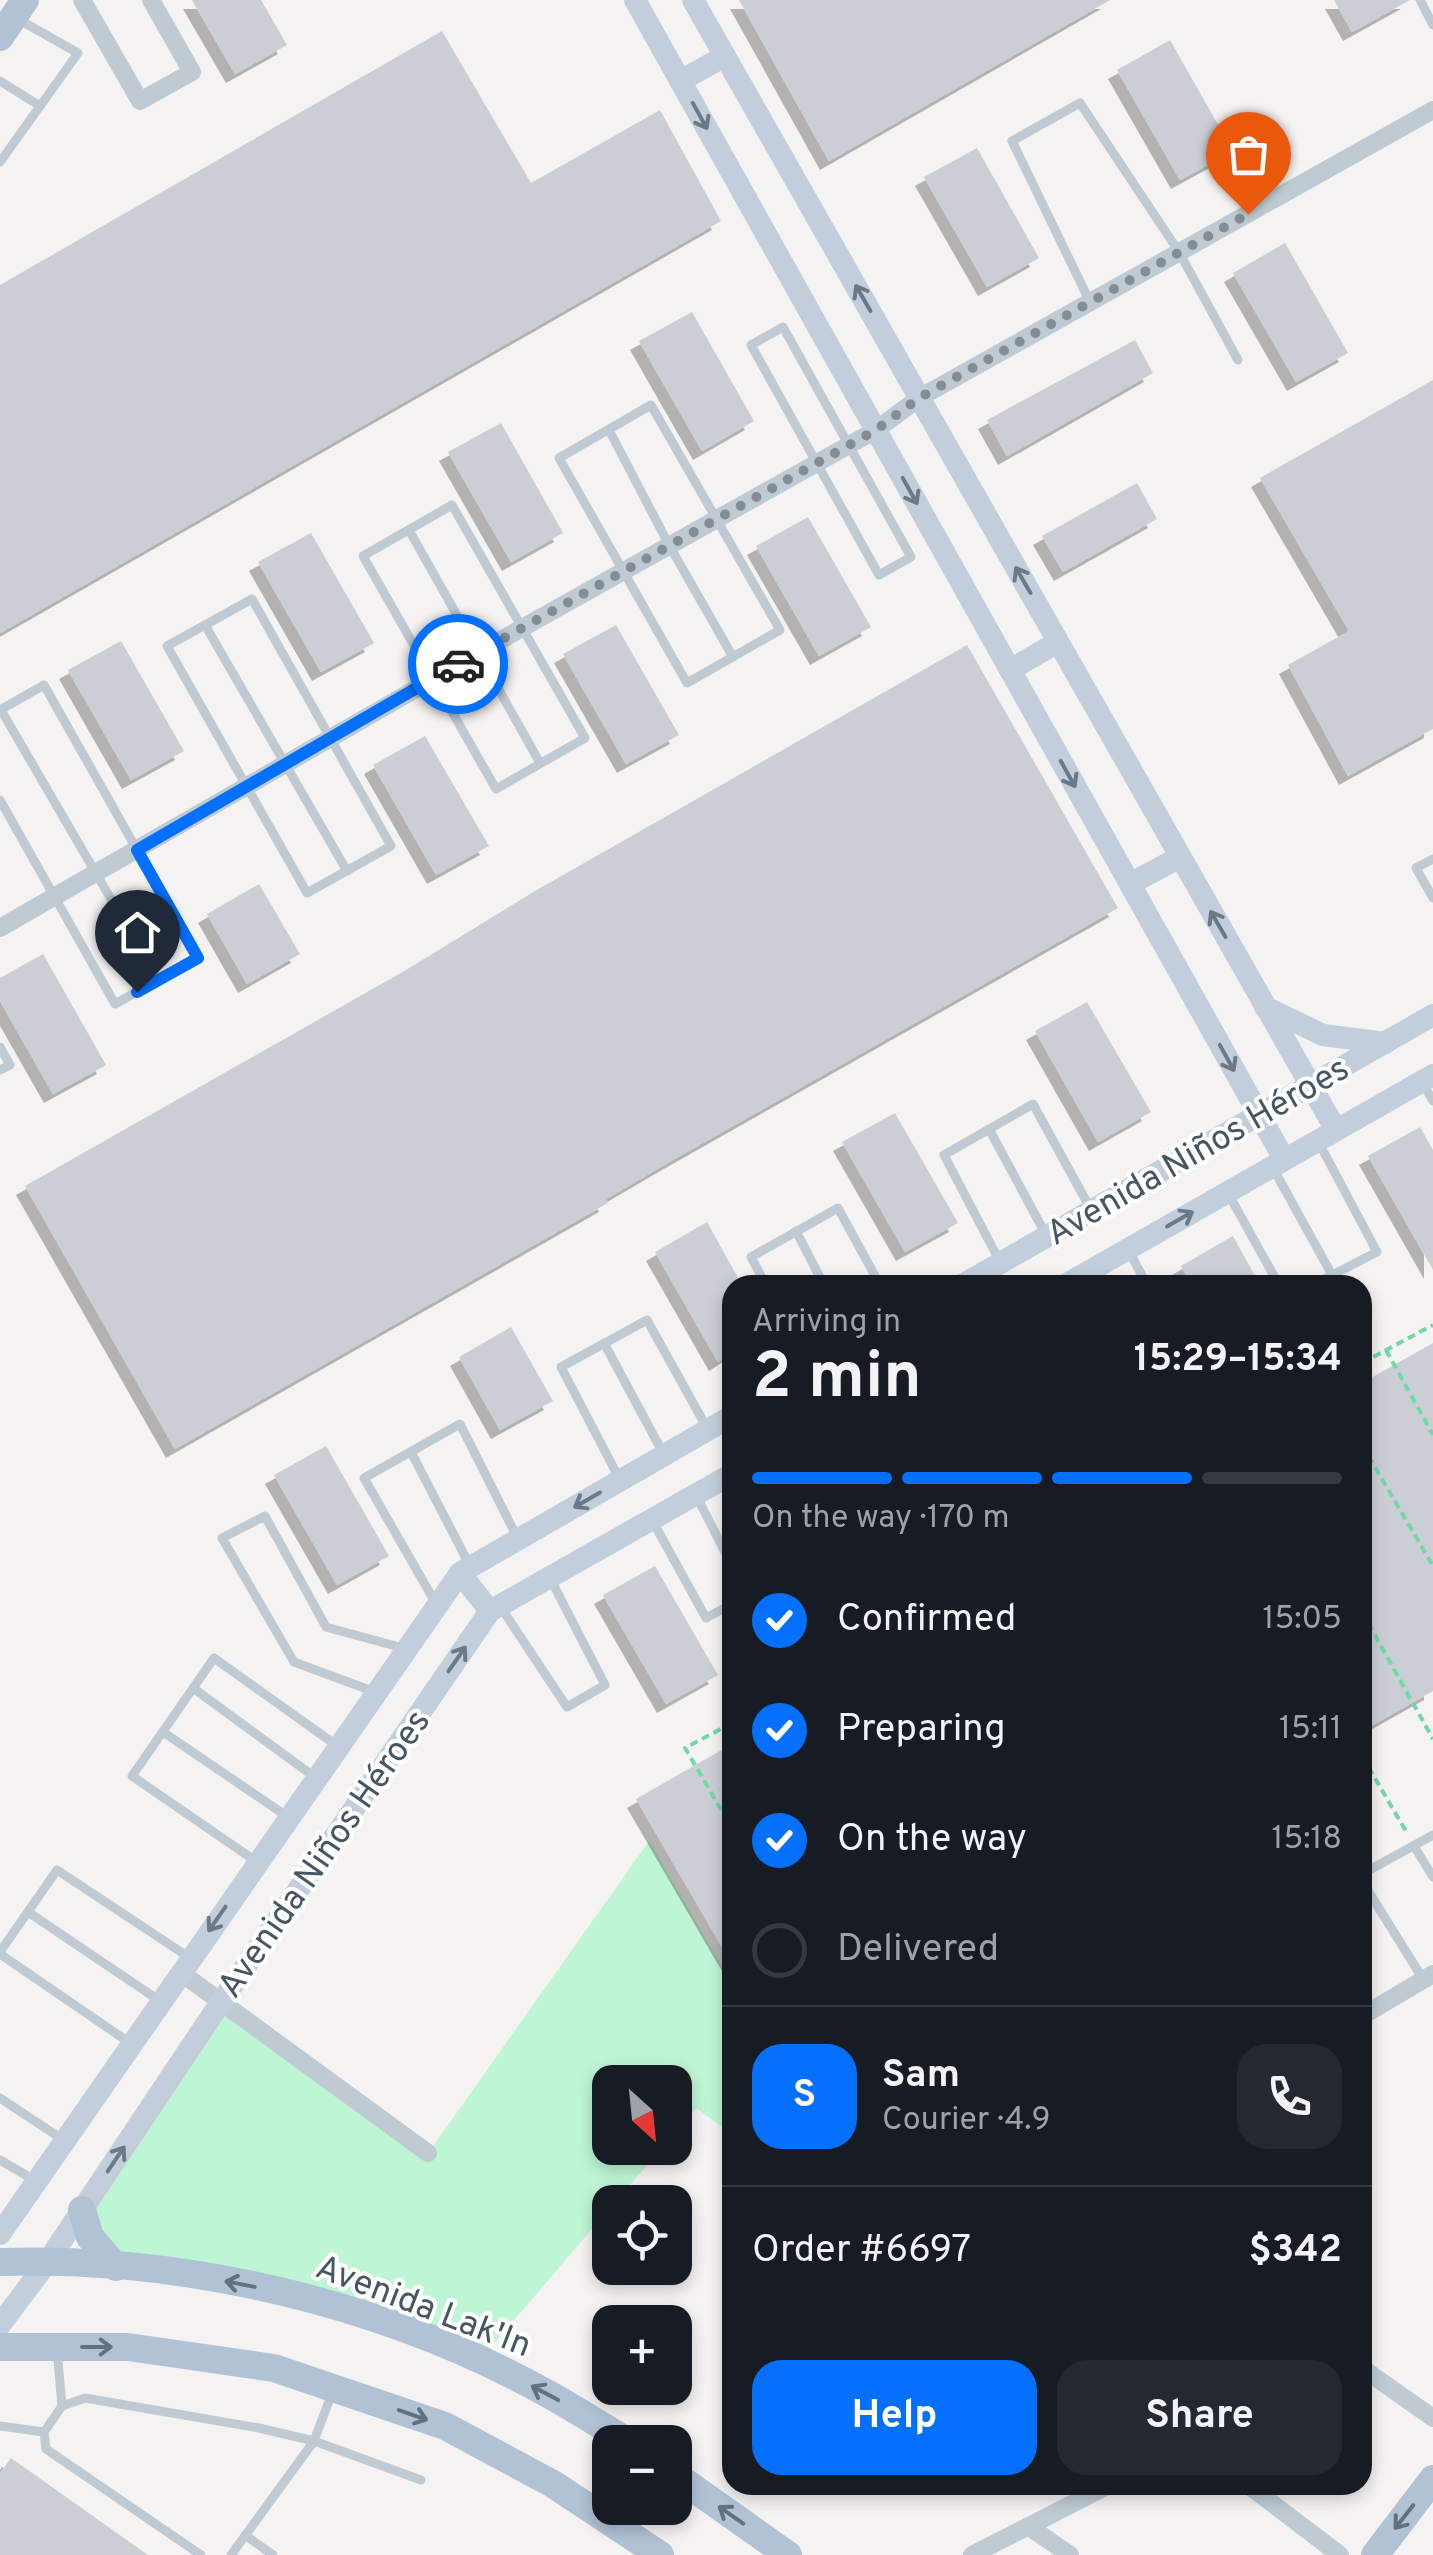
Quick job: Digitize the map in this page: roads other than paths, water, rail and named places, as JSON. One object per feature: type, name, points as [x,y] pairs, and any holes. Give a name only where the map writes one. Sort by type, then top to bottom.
[{"type":"main road","points":[[635,0],[1259,1114],[1278,1163]]},
{"type":"main road","points":[[693,0],[1310,1085],[1327,1135]]},
{"type":"main road","points":[[680,81],[725,56]]},
{"type":"main road","points":[[1010,670],[1058,642]]},
{"type":"main road","points":[[1130,884],[1180,857]]},
{"type":"main road","points":[[1265,1006],[1324,1035],[1385,1042]]},
{"type":"main road","name":"Avenida Niños Héroes","points":[[979,1275],[1433,1015]]},
{"type":"main road","name":"Avenida Niños Héroes","points":[[1088,1275],[1327,1135],[1429,1086]]},
{"type":"main road","name":"Avenida Niños Héroes","points":[[2,2228],[465,1570],[722,1422]]},
{"type":"main road","name":"Avenida Niños Héroes","points":[[0,2325],[48,2261],[221,2002],[495,1608],[722,1480]]},
{"type":"main road","points":[[465,1570],[495,1608]]},
{"type":"main road","points":[[82,2210],[90,2237],[116,2266]]},
{"type":"main road","name":"Avenida Lak'In","points":[[0,2262],[48,2261],[180,2272],[314,2298],[446,2346],[548,2394],[600,2425]]},
{"type":"main road","points":[[0,2347],[128,2347],[274,2368],[445,2426],[553,2484],[660,2555]]},
{"type":"main road","points":[[1375,2555],[1433,2480]]},
{"type":"main road","points":[[692,2487],[788,2555]]},
{"type":"street","points":[[82,0],[140,101],[192,72],[151,0]]},
{"type":"street","points":[[0,928],[478,652],[876,430],[919,398],[1433,110]]},
{"type":"street","points":[[185,1965],[221,2002],[428,2152]]},
{"type":"street","points":[[1372,2010],[1428,1977]]},
{"type":"street","points":[[1372,2375],[1433,2418]]},
{"type":"street","points":[[972,2555],[1088,2495]]},
{"type":"street","points":[[1261,2495],[1340,2555]]},
{"type":"street","points":[[1028,2526],[1070,2555]]},
{"type":"lane","points":[[1420,0],[1433,24]]},
{"type":"lane","points":[[1,159],[78,53],[12,13]]},
{"type":"lane","points":[[0,81],[40,106]]},
{"type":"lane","points":[[1090,302],[1012,141],[1080,103],[1179,252],[1238,360]]},
{"type":"lane","points":[[782,327],[911,557],[880,575],[816,462],[751,345],[782,327]]},
{"type":"lane","points":[[651,405],[716,519],[780,630],[687,683],[559,458],[651,405]]},
{"type":"lane","points":[[609,430],[733,657]]},
{"type":"lane","points":[[452,505],[585,738],[496,789],[363,556],[409,530],[452,505]]},
{"type":"lane","points":[[409,530],[540,763]]},
{"type":"lane","points":[[252,599],[330,738],[390,846],[306,893],[168,646],[252,599]]},
{"type":"lane","points":[[205,625],[347,871]]},
{"type":"lane","points":[[0,800],[116,1004],[198,958],[44,686],[1,710],[158,980]]},
{"type":"lane","points":[[1433,859],[1416,868],[1433,898]]},
{"type":"lane","points":[[0,1048],[10,1065],[0,1070]]},
{"type":"lane","points":[[1000,1262],[944,1155],[1034,1104],[1092,1210]]},
{"type":"lane","points":[[989,1130],[1047,1236]]},
{"type":"lane","points":[[1278,1163],[1332,1275],[1377,1252],[1327,1135]]},
{"type":"lane","points":[[1227,1192],[1273,1275]]},
{"type":"lane","points":[[761,1275],[751,1257],[838,1208],[875,1275]]},
{"type":"lane","points":[[796,1232],[819,1275]]},
{"type":"lane","points":[[1128,1249],[1142,1275]]},
{"type":"lane","points":[[620,1481],[561,1367],[647,1320],[708,1430]]},
{"type":"lane","points":[[604,1343],[664,1456]]},
{"type":"lane","points":[[437,1605],[364,1478],[460,1424],[518,1539]]},
{"type":"lane","points":[[411,1452],[465,1570]]},
{"type":"lane","points":[[696,1495],[722,1546]]},
{"type":"lane","points":[[376,1692],[294,1662],[222,1538],[265,1516],[326,1626],[406,1649]]},
{"type":"lane","points":[[652,1520],[706,1618],[722,1609]]},
{"type":"lane","points":[[495,1608],[566,1707],[606,1685],[550,1577]]},
{"type":"lane","points":[[257,1862],[132,1776],[214,1658],[338,1747]]},
{"type":"lane","points":[[193,1688],[316,1778]]},
{"type":"lane","points":[[163,1732],[288,1817]]},
{"type":"lane","points":[[1372,1872],[1433,1835]]},
{"type":"lane","points":[[1414,1846],[1433,1878]]},
{"type":"lane","points":[[131,2043],[0,1953],[28,1912],[58,1870],[185,1965]]},
{"type":"lane","points":[[1372,1893],[1428,1977]]},
{"type":"lane","points":[[28,1912],[160,2001]]},
{"type":"lane","points":[[0,2098],[64,2140]]},
{"type":"lane","points":[[0,2160],[36,2181]]},
{"type":"lane","points":[[57,2347],[62,2406]]},
{"type":"lane","points":[[231,2555],[314,2441],[334,2388]]},
{"type":"lane","points":[[201,2555],[46,2448],[44,2432],[62,2406],[85,2398],[259,2428],[314,2441],[422,2480]]},
{"type":"lane","points":[[0,2426],[44,2432]]},
{"type":"lane","points":[[245,2536],[273,2555]]}]
